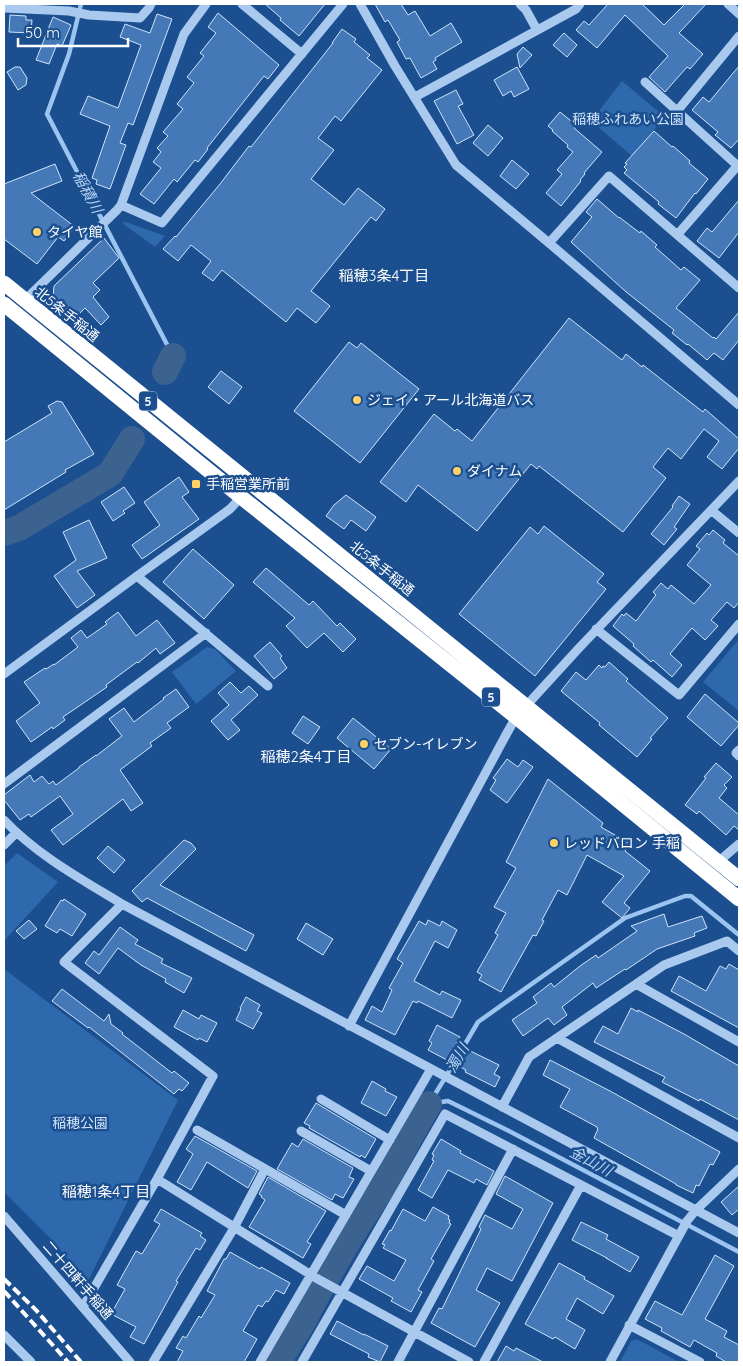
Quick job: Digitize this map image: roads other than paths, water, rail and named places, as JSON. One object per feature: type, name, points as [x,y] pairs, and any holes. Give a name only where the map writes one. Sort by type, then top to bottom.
[{"type":"highway","name":"北5条手稲通","points":[[4,283],[521,711],[739,899]]},
{"type":"highway","name":"北5条手稲通","points":[[6,310],[241,497],[739,879]]},
{"type":"street","points":[[4,8],[140,18],[151,4]]},
{"type":"street","points":[[24,300],[119,208],[184,34],[206,4]]},
{"type":"street","points":[[242,4],[302,54]]},
{"type":"street","points":[[119,208],[162,223],[343,4]]},
{"type":"street","points":[[360,4],[456,165],[550,243],[739,406]]},
{"type":"street","points":[[520,4],[526,10],[537,30]]},
{"type":"street","points":[[414,97],[576,9],[580,4]]},
{"type":"street","points":[[728,4],[739,14]]},
{"type":"street","points":[[678,110],[739,36]]},
{"type":"street","points":[[645,82],[739,166],[678,234]]},
{"type":"street","points":[[550,243],[609,176],[739,288]]},
{"type":"street","points":[[349,1026],[506,733],[521,711],[596,629],[739,481]]},
{"type":"street","points":[[4,674],[230,509],[241,497]]},
{"type":"street","points":[[711,510],[739,533]]},
{"type":"street","points":[[137,576],[268,686]]},
{"type":"street","points":[[596,629],[679,695],[739,624]]},
{"type":"street","points":[[4,784],[206,633]]},
{"type":"street","points":[[739,750],[736,753],[739,756]]},
{"type":"street","points":[[4,820],[16,833],[37,850],[122,904],[739,1233]]},
{"type":"street","points":[[4,845],[16,833]]},
{"type":"street","points":[[718,862],[739,844]]},
{"type":"street","points":[[83,1307],[157,1179],[213,1076],[64,962],[122,904]]},
{"type":"street","points":[[502,1107],[529,1057],[664,965],[727,941],[739,951]]},
{"type":"street","points":[[636,984],[739,1042]]},
{"type":"street","points":[[557,1038],[739,1138]]},
{"type":"street","points":[[260,1362],[313,1277],[431,1069]]},
{"type":"street","points":[[321,1099],[390,1140]]},
{"type":"street","points":[[302,1362],[338,1290],[445,1114],[581,1185],[681,1233]]},
{"type":"street","points":[[197,1130],[346,1216]]},
{"type":"street","points":[[301,1131],[371,1172]]},
{"type":"street","points":[[398,1362],[513,1149]]},
{"type":"street","points":[[153,1362],[234,1228],[266,1169]]},
{"type":"street","points":[[610,1362],[688,1221],[696,1210],[739,1170]]},
{"type":"street","points":[[157,1179],[313,1277],[470,1362]]},
{"type":"street","points":[[484,1362],[581,1185]]},
{"type":"street","name":"二十四軒手稲通","points":[[4,1216],[130,1362]]},
{"type":"street","points":[[629,1325],[700,1362]]},
{"type":"street","points":[[4,1335],[31,1362]]},
{"type":"waterway","name":"稲積川","points":[[81,4],[69,54],[47,114],[173,356]]},
{"type":"waterway","name":"稲積川","points":[[165,372],[173,356]]},
{"type":"waterway","name":"稲積川","points":[[4,533],[19,528],[110,474],[132,439]]},
{"type":"waterway","name":"濁川","points":[[461,1051],[478,1022],[625,918],[685,896],[691,896],[739,935]]},
{"type":"waterway","name":"濁川","points":[[429,1104],[456,1060]]},
{"type":"waterway","name":"金山川","points":[[429,1104],[448,1101],[739,1252]]},
{"type":"waterway","name":"濁川","points":[[278,1362],[303,1322],[350,1238],[384,1185],[429,1104]]},
{"type":"railway","points":[[4,1279],[36,1310],[81,1362]]},
{"type":"railway","points":[[4,1291],[68,1362]]},
{"type":"place","name":"タイヤ館","points":[[37,232]]},
{"type":"place","name":"ジェイ・アール北海道バス","points":[[357,400]]},
{"type":"place","name":"ダイナム","points":[[457,471]]},
{"type":"place","name":"手稲営業所前","points":[[196,484]]},
{"type":"place","name":"セブン-イレブン","points":[[364,744]]},
{"type":"place","name":"レッドバロン 手稲","points":[[554,843]]},
{"type":"district","name":"稲穂3条4丁目","points":[[384,275]]},
{"type":"district","name":"稲穂2条4丁目","points":[[306,756]]},
{"type":"district","name":"稲穂1条4丁目","points":[[106,1191]]},
{"type":"park label","name":"稲穂ふれあい公園","points":[[628,119]]},
{"type":"park label","name":"稲穂公園","points":[[80,1123]]}]
